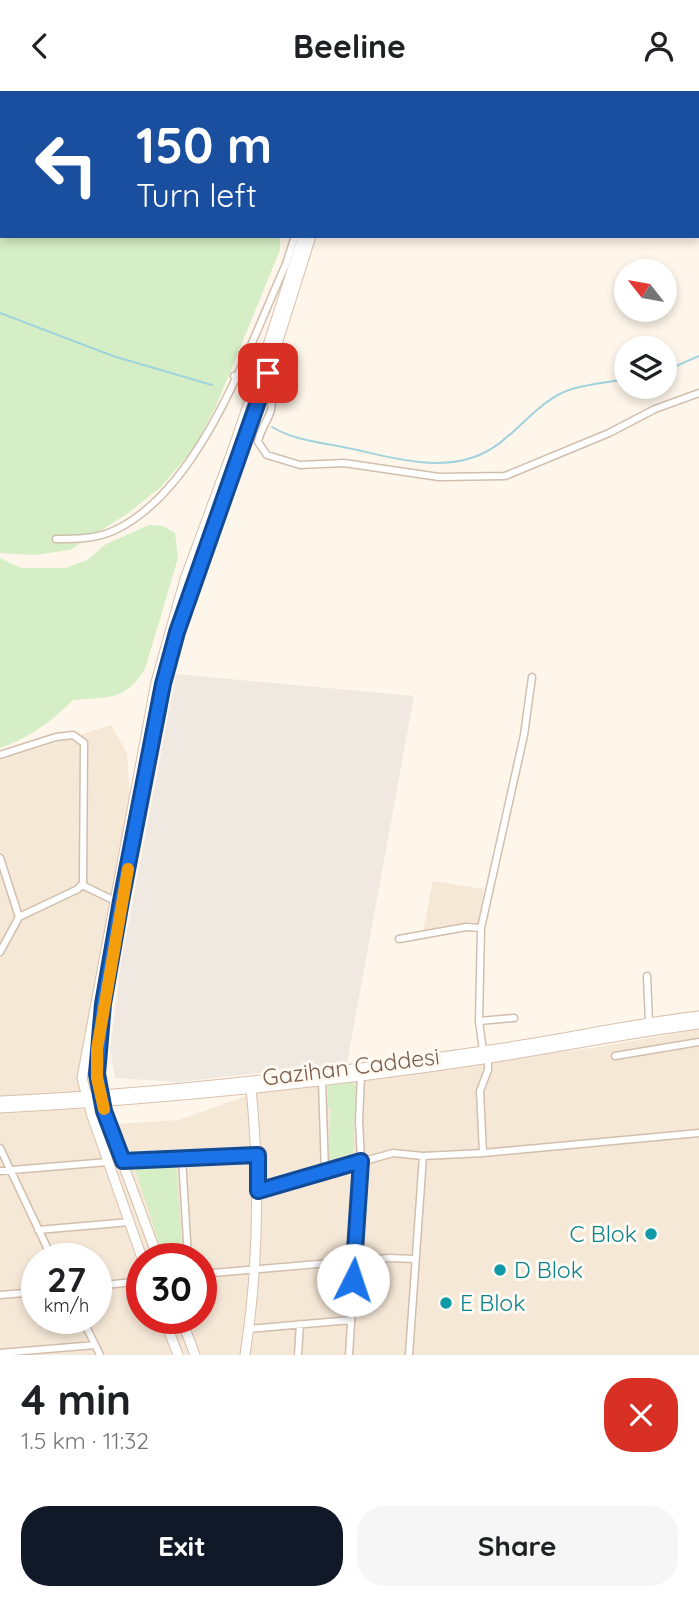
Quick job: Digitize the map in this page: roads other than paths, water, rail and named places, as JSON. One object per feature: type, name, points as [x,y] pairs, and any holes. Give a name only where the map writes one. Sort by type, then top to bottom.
[{"type":"main road","points":[[264,371],[302,238]]},
{"type":"main road","points":[[153,1243],[101,1099],[97,1049],[103,1004],[163,684],[236,450],[310,238]]},
{"type":"main road","points":[[71,1097],[83,1073],[113,900],[160,665],[191,562],[236,450]]},
{"type":"main road","name":"Gazihan Caddesi","points":[[101,1099],[485,1055],[699,1016]]},
{"type":"main road","name":"Gazihan Caddesi","points":[[0,1108],[361,1075],[699,1024]]},
{"type":"main road","points":[[83,1073],[87,1100],[137,1243]]},
{"type":"main road","points":[[245,1355],[257,1271],[258,1155],[251,1087]]},
{"type":"main road","name":"Gazihan Caddesi","points":[[0,1101],[71,1097],[87,1100]]},
{"type":"main road","points":[[170,1334],[178,1355]]},
{"type":"main road","points":[[187,1334],[195,1355]]},
{"type":"street","points":[[56,539],[90,538],[113,532],[149,509],[200,449],[292,238]]},
{"type":"street","points":[[234,376],[270,394],[273,402],[270,416],[258,442],[267,455],[300,465],[344,463],[439,477],[505,476],[699,393]]},
{"type":"street","points":[[483,1153],[480,1091],[488,1070],[480,1021],[481,928],[524,735],[532,677]]},
{"type":"street","points":[[0,755],[56,737],[73,735],[81,739],[85,866],[82,885]]},
{"type":"street","points":[[0,857],[19,917]]},
{"type":"street","points":[[82,885],[113,900]]},
{"type":"street","points":[[0,952],[19,917],[82,885]]},
{"type":"street","points":[[399,939],[481,928]]},
{"type":"street","points":[[647,977],[649,1023]]},
{"type":"street","points":[[480,1021],[514,1018]]},
{"type":"street","points":[[615,1056],[699,1042]]},
{"type":"street","points":[[349,1355],[361,1161],[361,1075]]},
{"type":"street","points":[[322,1079],[325,1172]]},
{"type":"street","points":[[258,1191],[397,1153],[423,1156],[483,1153],[699,1133]]},
{"type":"street","points":[[0,1148],[44,1243]]},
{"type":"street","points":[[123,1161],[258,1155]]},
{"type":"street","points":[[409,1355],[423,1156]]},
{"type":"street","points":[[182,1158],[187,1243]]},
{"type":"street","points":[[0,1171],[108,1162]]},
{"type":"street","points":[[38,1230],[130,1222]]},
{"type":"street","points":[[217,1273],[354,1261],[415,1259]]},
{"type":"street","points":[[0,1295],[21,1293]]},
{"type":"street","points":[[249,1329],[351,1320]]},
{"type":"street","points":[[298,1355],[300,1324]]},
{"type":"street","points":[[90,1334],[100,1355]]},
{"type":"street","points":[[0,1353],[95,1345]]},
{"type":"waterway","points":[[0,313],[113,356],[212,385]]},
{"type":"waterway","points":[[677,366],[699,356]]},
{"type":"waterway","points":[[272,427],[306,440],[391,458],[425,463],[458,461],[474,457],[498,444],[541,407],[564,392],[614,381]]},
{"type":"place","name":"C Blok","points":[[651,1234]]},
{"type":"place","name":"D Blok","points":[[500,1270]]},
{"type":"place","name":"E Blok","points":[[446,1303]]}]
